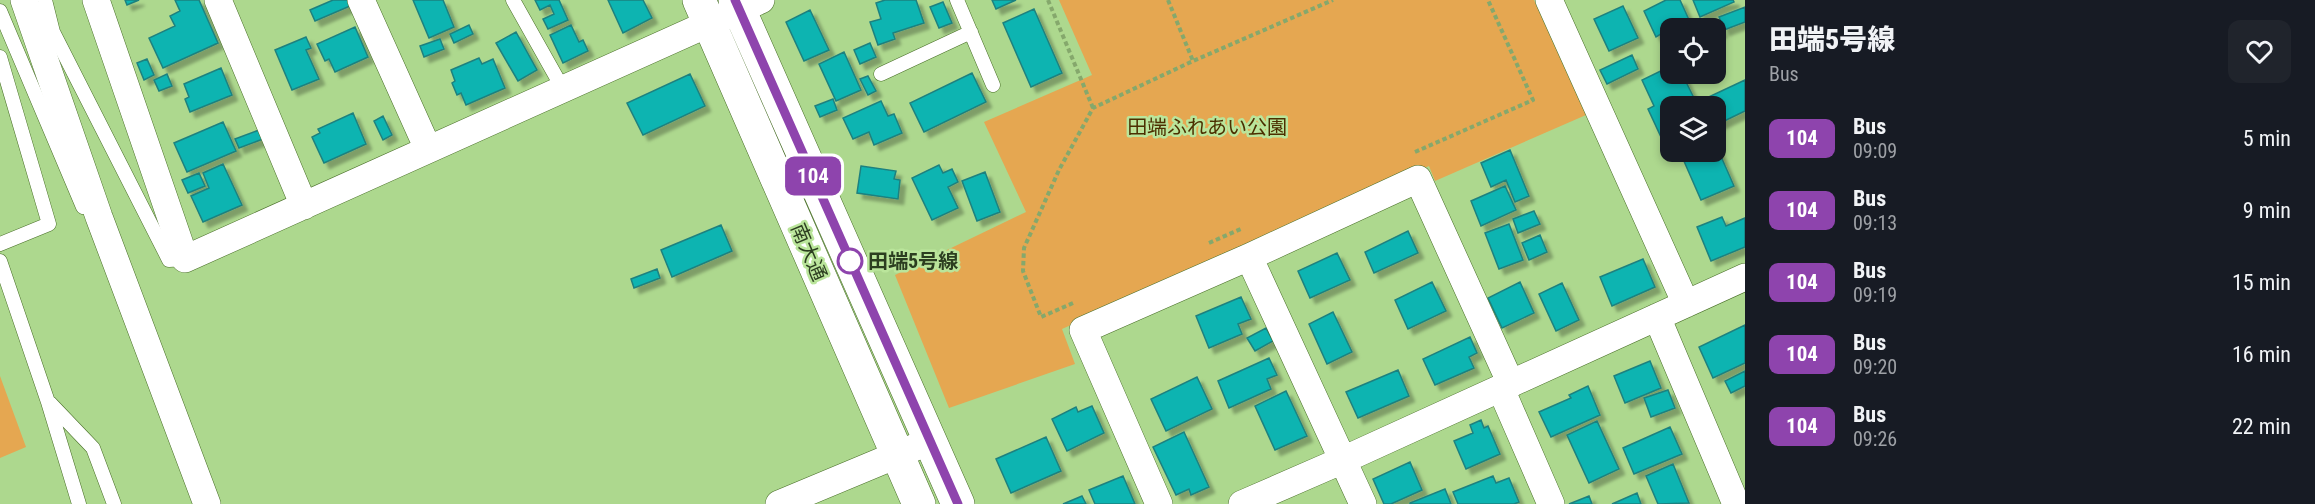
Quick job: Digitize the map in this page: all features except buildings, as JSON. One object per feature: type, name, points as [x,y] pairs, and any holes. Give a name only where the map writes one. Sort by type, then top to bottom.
[{"type":"street","points":[[24,0],[45,35],[99,217],[207,504]]},
{"type":"street","points":[[96,0],[185,259],[563,89],[704,12],[745,3]]},
{"type":"street","points":[[218,0],[303,206]]},
{"type":"street","points":[[361,0],[428,149]]},
{"type":"street","points":[[1549,0],[1686,304]]},
{"type":"street","name":"南大通","points":[[745,3],[958,504]]},
{"type":"street","name":"南大通","points":[[704,12],[919,504]]},
{"type":"street","points":[[1159,504],[1083,330],[1250,257],[1418,179],[1506,387],[1551,504]]},
{"type":"street","points":[[1250,257],[1363,504]]},
{"type":"street","points":[[1242,504],[1506,387],[1745,277]]},
{"type":"street","points":[[1657,316],[1736,504]]},
{"type":"street","points":[[779,504],[930,441]]},
{"type":"lane","points":[[45,0],[45,35],[169,260],[185,259]]},
{"type":"lane","points":[[513,0],[563,89]]},
{"type":"lane","points":[[957,0],[993,85]]},
{"type":"lane","points":[[0,11],[84,210],[99,217]]},
{"type":"lane","points":[[881,74],[971,32]]},
{"type":"lane","points":[[0,57],[49,224],[0,244]]},
{"type":"lane","points":[[0,261],[48,402],[79,504]]},
{"type":"lane","points":[[48,402],[93,448],[114,504]]},
{"type":"path","points":[[1048,0],[1093,108]]},
{"type":"path","points":[[1168,0],[1193,61]]},
{"type":"path","points":[[1074,303],[1041,317],[1023,271],[1024,248],[1059,170],[1093,108],[1193,61],[1333,0]]},
{"type":"path","points":[[1413,153],[1533,100],[1488,0]]},
{"type":"path","points":[[1205,245],[1249,225]]},
{"type":"green space","name":"田端ふれあい公園","points":[[1059,0],[1534,0],[1586,115],[1435,181],[1429,166],[1062,329],[1075,364],[949,408],[895,275],[1026,212],[984,122],[1092,75]]},
{"type":"green space","points":[[0,376],[26,447],[0,458]]},
{"type":"bus line","name":"104","points":[[735,0],[958,504]]},
{"type":"place","name":"田端5号線","points":[[850,261]]}]
